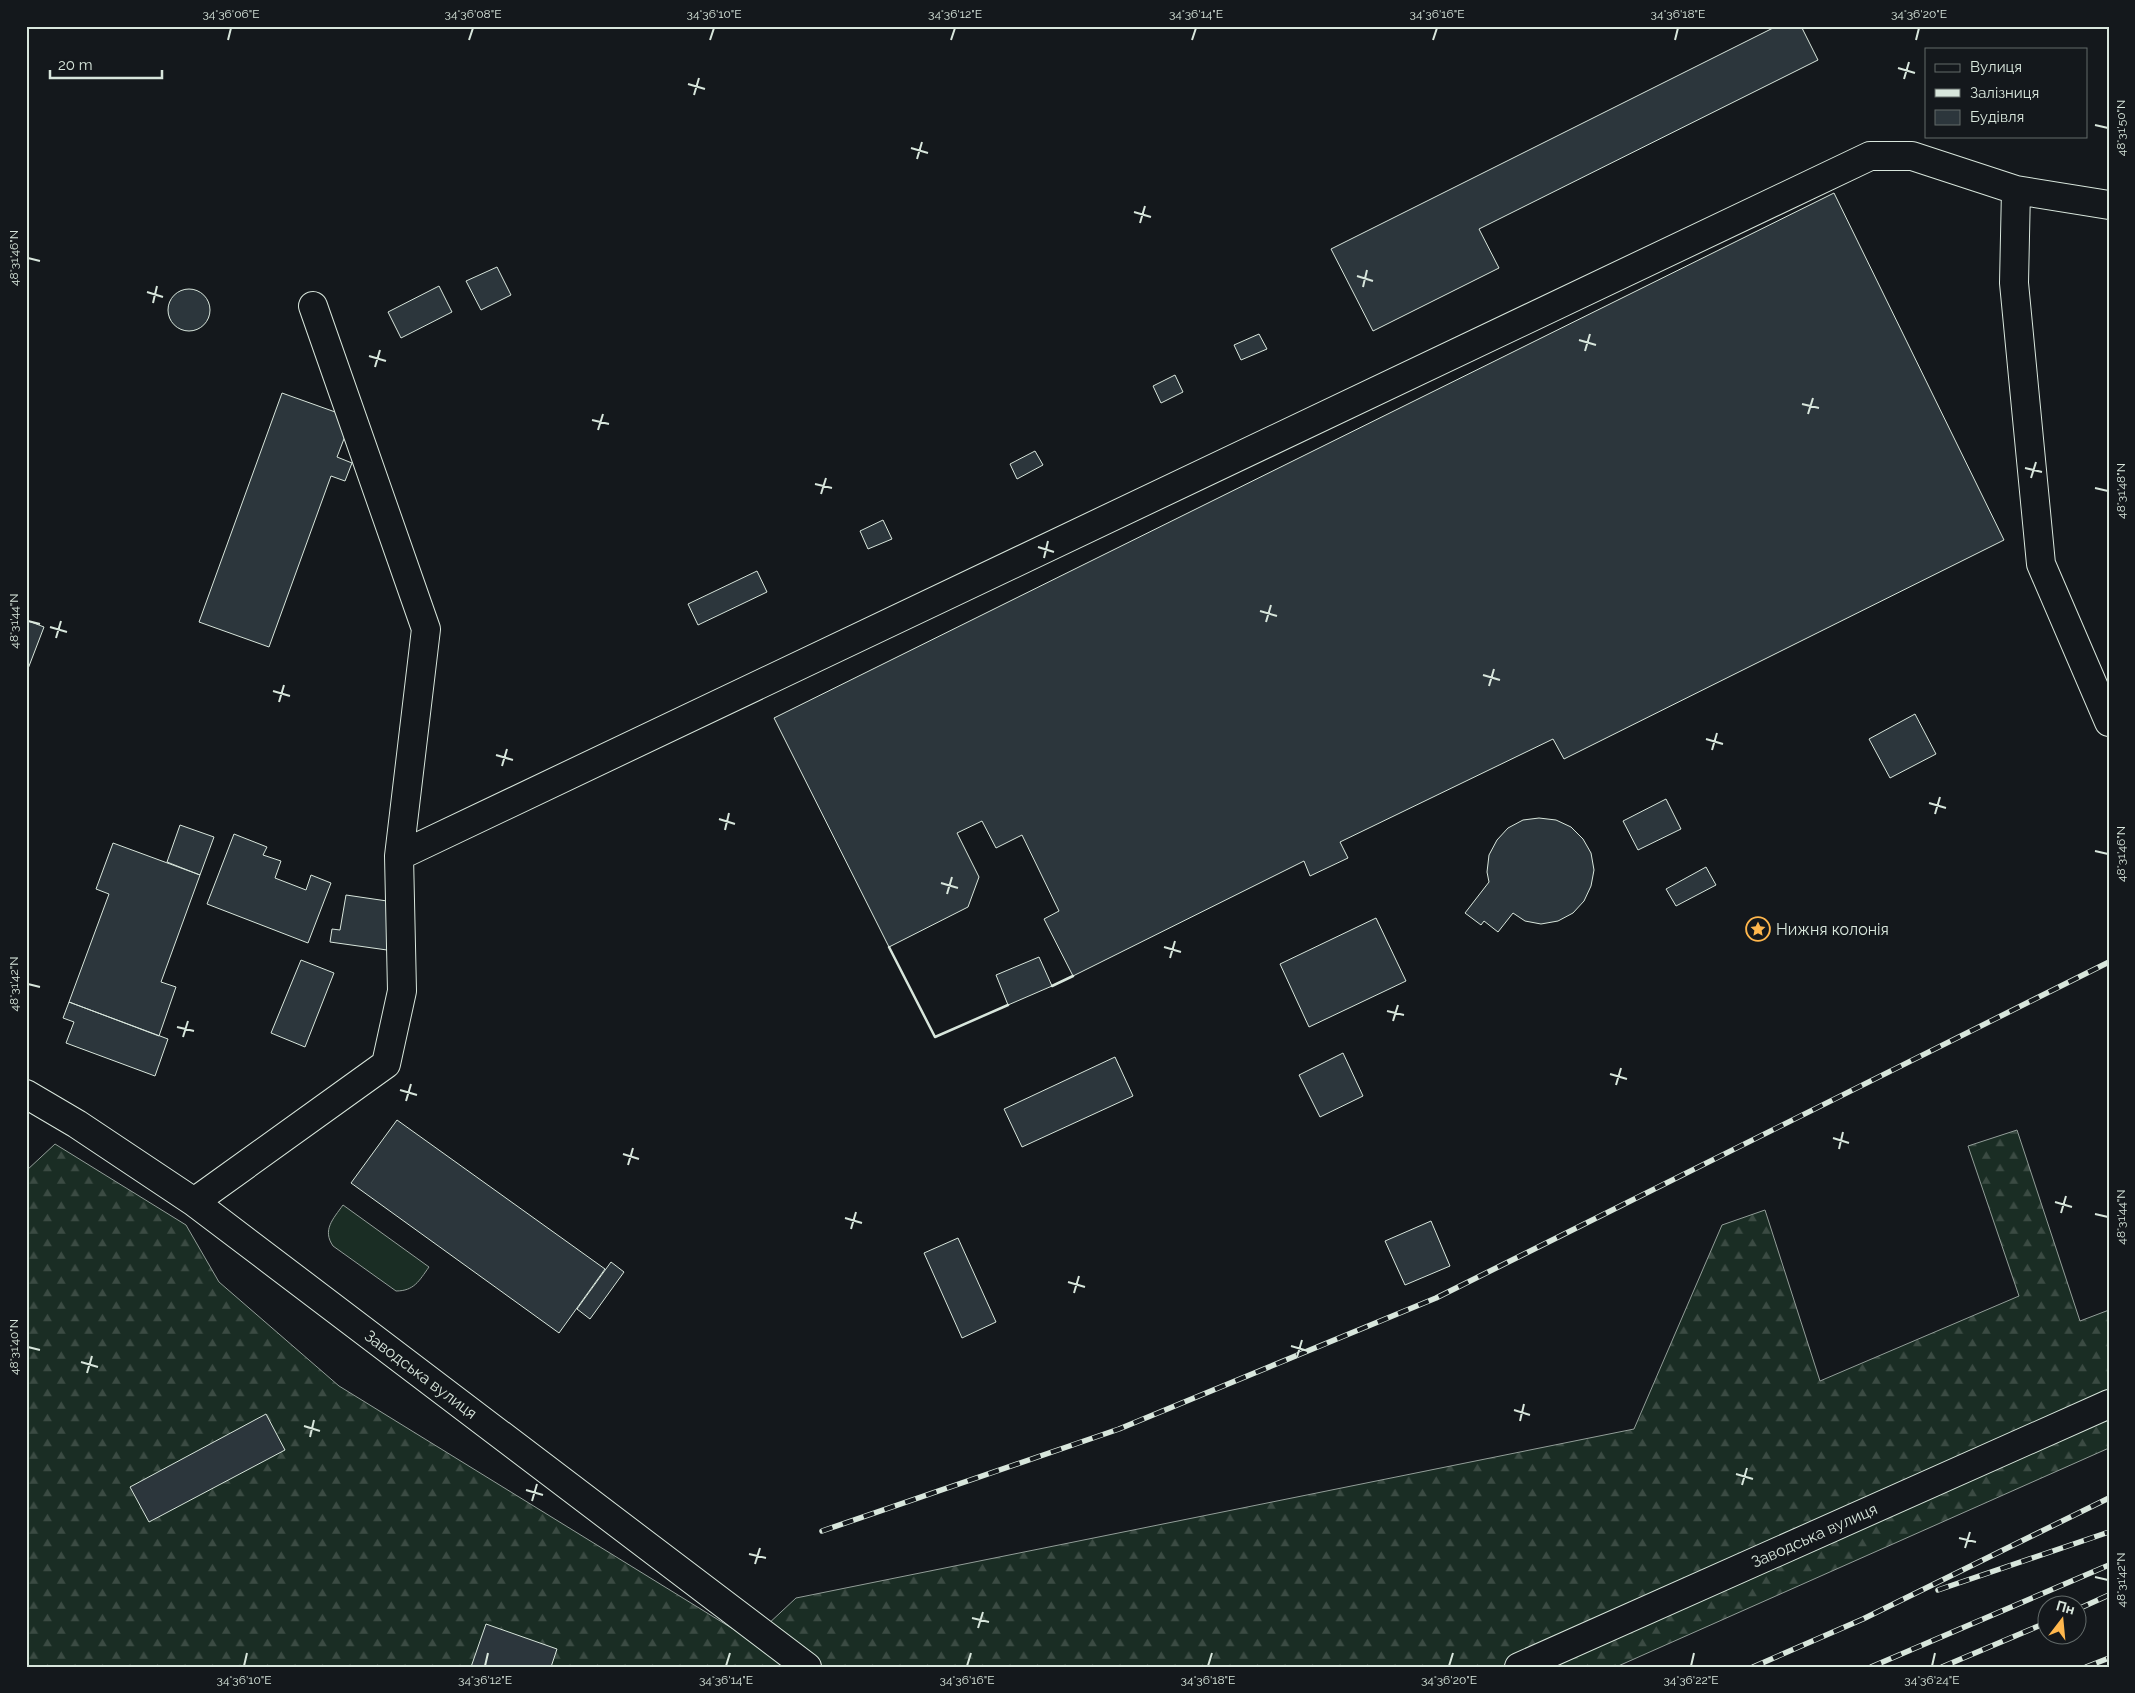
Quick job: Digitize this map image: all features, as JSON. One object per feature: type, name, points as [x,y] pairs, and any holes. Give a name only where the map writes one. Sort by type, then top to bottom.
[{"type":"street","points":[[399,856],[1870,156],[1912,156],[2016,190],[2109,205]]},
{"type":"street","points":[[2016,190],[2014,284],[2041,564],[2109,722]]},
{"type":"street","points":[[194,1202],[386,1064],[402,991],[399,856],[426,629],[313,306]]},
{"type":"street","name":"Заводська вулиця","points":[[26,1094],[77,1124],[194,1202],[807,1667]]},
{"type":"street","name":"Заводська вулиця","points":[[1519,1667],[2109,1404]]},
{"type":"green space","points":[[2017,1130],[2080,1321],[2109,1310],[2109,1448],[1616,1667],[26,1667],[26,1171],[55,1144],[186,1225],[219,1282],[339,1386],[751,1640],[796,1598],[1634,1429],[1722,1225],[1765,1210],[1820,1381],[2019,1296],[1968,1146]]},
{"type":"green space","points":[[343,1205],[429,1267],[416,1284],[402,1291],[396,1291],[333,1246],[329,1235],[330,1225]]},
{"type":"building","points":[[1777,26],[1801,26],[1818,60],[1479,229],[1499,268],[1373,331],[1331,249]]},
{"type":"building","points":[[1834,193],[2004,540],[1564,759],[1553,739],[1340,842],[1348,858],[1310,876],[1304,861],[1073,976],[1044,919],[1059,911],[1022,835],[996,848],[982,821],[957,833],[979,877],[968,907],[889,947],[774,718]]},
{"type":"building","points":[[497,267],[511,295],[481,310],[466,281]]},
{"type":"building","points":[[439,286],[452,312],[401,338],[388,312]]},
{"type":"building","points":[[193,289],[201,292],[207,298],[210,310],[207,322],[201,328],[185,331],[177,328],[171,322],[168,306],[171,298],[177,292]]},
{"type":"building","points":[[1259,334],[1267,349],[1241,360],[1234,345]]},
{"type":"building","points":[[1175,375],[1183,392],[1161,403],[1153,386]]},
{"type":"building","points":[[282,393],[352,418],[337,457],[352,463],[345,481],[331,476],[269,647],[199,622]]},
{"type":"building","points":[[1035,451],[1043,465],[1017,479],[1010,464]]},
{"type":"building","points":[[883,520],[892,539],[868,549],[860,531]]},
{"type":"building","points":[[757,571],[767,592],[698,625],[688,604]]},
{"type":"building","points":[[26,620],[44,627],[26,674]]},
{"type":"building","points":[[1915,714],[1936,754],[1890,778],[1869,739]]},
{"type":"building","points":[[1666,799],[1681,829],[1638,850],[1623,821]]},
{"type":"building","points":[[1539,818],[1556,820],[1571,827],[1583,839],[1591,853],[1594,870],[1591,886],[1584,901],[1573,913],[1558,921],[1541,924],[1525,921],[1513,913],[1498,932],[1484,921],[1481,925],[1465,913],[1489,882],[1487,872],[1489,855],[1497,840],[1508,828],[1523,820]]},
{"type":"building","points":[[180,825],[214,837],[200,875],[167,862]]},
{"type":"building","points":[[234,834],[267,847],[263,855],[281,861],[275,878],[306,890],[311,875],[331,883],[308,943],[207,904]]},
{"type":"building","points":[[113,843],[200,875],[161,982],[176,987],[159,1036],[69,1002],[109,894],[96,889]]},
{"type":"building","points":[[1706,867],[1716,885],[1676,906],[1666,889]]},
{"type":"building","points":[[346,895],[394,902],[387,950],[330,942],[332,929],[340,930]]},
{"type":"building","points":[[1376,918],[1406,981],[1309,1027],[1280,964]]},
{"type":"building","points":[[1039,957],[1052,986],[1008,1005],[996,975]]},
{"type":"building","points":[[301,960],[334,973],[305,1047],[271,1033]]},
{"type":"building","points":[[69,1002],[168,1039],[155,1076],[66,1043],[74,1022],[63,1018]]},
{"type":"building","points":[[1343,1053],[1363,1096],[1320,1117],[1299,1075]]},
{"type":"building","points":[[1115,1057],[1133,1096],[1022,1147],[1004,1109]]},
{"type":"building","points":[[397,1120],[605,1269],[559,1333],[351,1183]]},
{"type":"building","points":[[1431,1221],[1450,1266],[1405,1285],[1385,1241]]},
{"type":"building","points":[[958,1238],[996,1322],[962,1338],[924,1253]]},
{"type":"building","points":[[611,1262],[624,1272],[590,1319],[577,1309]]},
{"type":"building","points":[[266,1414],[285,1450],[149,1522],[130,1487]]},
{"type":"building","points":[[486,1624],[557,1649],[551,1667],[471,1667]]},
{"type":"railway","points":[[822,1531],[1119,1429],[1436,1298],[2109,962]]},
{"type":"railway","points":[[1753,1667],[1863,1619],[2109,1498]]},
{"type":"railway","points":[[1938,1590],[2109,1532]]},
{"type":"railway","points":[[1871,1667],[2109,1565]]},
{"type":"railway","points":[[2088,1604],[2109,1595]]},
{"type":"railway","points":[[1942,1667],[2038,1626]]},
{"type":"railway","points":[[2086,1667],[2109,1658]]},
{"type":"wall","points":[[889,947],[935,1037],[1008,1005]]},
{"type":"wall","points":[[1052,986],[1073,976]]},
{"type":"place","name":"Нижня колонія","points":[[1758,929]]}]
